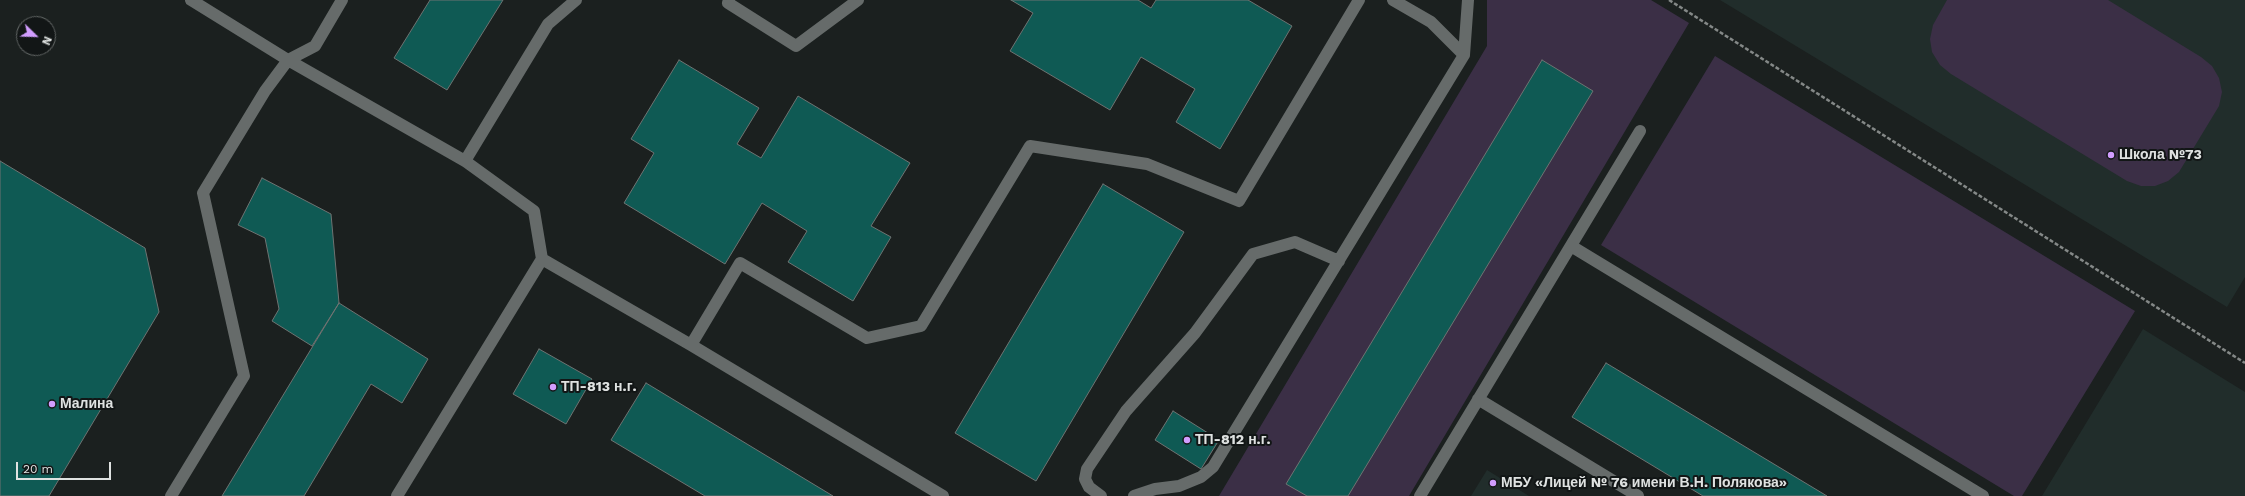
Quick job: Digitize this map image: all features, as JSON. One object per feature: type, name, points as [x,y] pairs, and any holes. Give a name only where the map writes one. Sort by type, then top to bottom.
[{"type":"lane","points":[[191,0],[288,60],[465,161],[534,211],[542,259],[397,496]]},
{"type":"lane","points":[[171,496],[244,376],[203,194],[265,90],[288,60],[316,46],[342,0]]},
{"type":"lane","points":[[465,161],[548,24],[576,0]]},
{"type":"lane","points":[[730,0],[728,3],[796,46],[842,5],[858,0]]},
{"type":"lane","points":[[691,345],[740,263],[867,338],[921,326],[1030,146],[1147,164],[1239,201],[1359,0]]},
{"type":"lane","points":[[1393,0],[1431,22],[1464,56]]},
{"type":"lane","points":[[1134,496],[1155,489],[1179,486],[1201,477],[1213,467],[1464,56],[1468,0]]},
{"type":"lane","points":[[1420,496],[1640,131]]},
{"type":"lane","points":[[1101,496],[1089,487],[1085,479],[1087,469],[1126,411],[1195,333],[1253,254],[1295,242],[1340,261]]},
{"type":"lane","points":[[1571,246],[1983,496]]},
{"type":"lane","points":[[542,259],[691,345],[943,496]]},
{"type":"lane","points":[[1478,399],[1638,496]]},
{"type":"lane","points":[[1155,489],[1167,496]]},
{"type":"path","points":[[1669,0],[2245,363]]},
{"type":"shaded area","points":[[1487,0],[1651,0],[1689,23],[1409,496],[1219,496],[1487,46]]},
{"type":"shaded area","name":"Школа №73","points":[[1720,0],[2245,0],[2245,277],[2227,307]]},
{"type":"shaded area","points":[[1947,0],[2108,0],[2201,57],[2212,66],[2219,78],[2222,92],[2219,106],[2179,172],[2168,181],[2155,186],[2141,186],[2127,181],[1951,74],[1940,65],[1932,52],[1930,39],[1933,25]]},
{"type":"shaded area","points":[[1715,56],[2135,311],[2022,496],[2014,496],[1601,245]]},
{"type":"shaded area","points":[[2143,329],[2245,392],[2245,496],[2042,496]]},
{"type":"shaded area","name":"МБУ «Лицей № 76 имени В.Н. Полякова»","points":[[1487,470],[1529,496],[1471,496]]},
{"type":"building","points":[[430,0],[503,0],[447,90],[394,58]]},
{"type":"building","points":[[1011,0],[1138,0],[1151,8],[1156,0],[1248,0],[1292,26],[1220,149],[1176,122],[1195,89],[1141,57],[1110,110],[1010,51],[1033,13]]},
{"type":"building","points":[[679,60],[759,108],[737,144],[761,158],[798,96],[910,163],[871,226],[891,237],[853,301],[788,262],[807,231],[762,203],[725,264],[624,203],[654,153],[631,139]]},
{"type":"building","points":[[1542,60],[1593,91],[1348,496],[1307,496],[1286,484]]},
{"type":"building","name":"Малина","points":[[0,161],[145,248],[159,312],[49,496],[0,496]]},
{"type":"building","points":[[262,178],[331,214],[339,303],[312,346],[272,321],[279,309],[265,238],[238,225]]},
{"type":"building","points":[[1103,184],[1184,232],[1036,481],[955,433]]},
{"type":"building","points":[[339,303],[428,359],[402,403],[371,384],[304,496],[222,496]]},
{"type":"building","name":"ТП-813 н.г.","points":[[539,349],[592,379],[566,424],[513,394]]},
{"type":"building","points":[[1606,363],[1827,496],[1703,496],[1572,417]]},
{"type":"building","points":[[646,383],[833,496],[705,496],[611,440]]},
{"type":"building","name":"ТП-812 н.г.","points":[[1173,411],[1219,440],[1201,469],[1155,440]]},
{"type":"place","name":"Школа №73","points":[[2111,155]]},
{"type":"place","name":"ТП-813 н.г.","points":[[553,387]]},
{"type":"place","name":"Малина","points":[[52,404]]},
{"type":"place","name":"ТП-812 н.г.","points":[[1187,440]]},
{"type":"place","name":"МБУ «Лицей № 76 имени В.Н. Полякова»","points":[[1493,483]]}]
